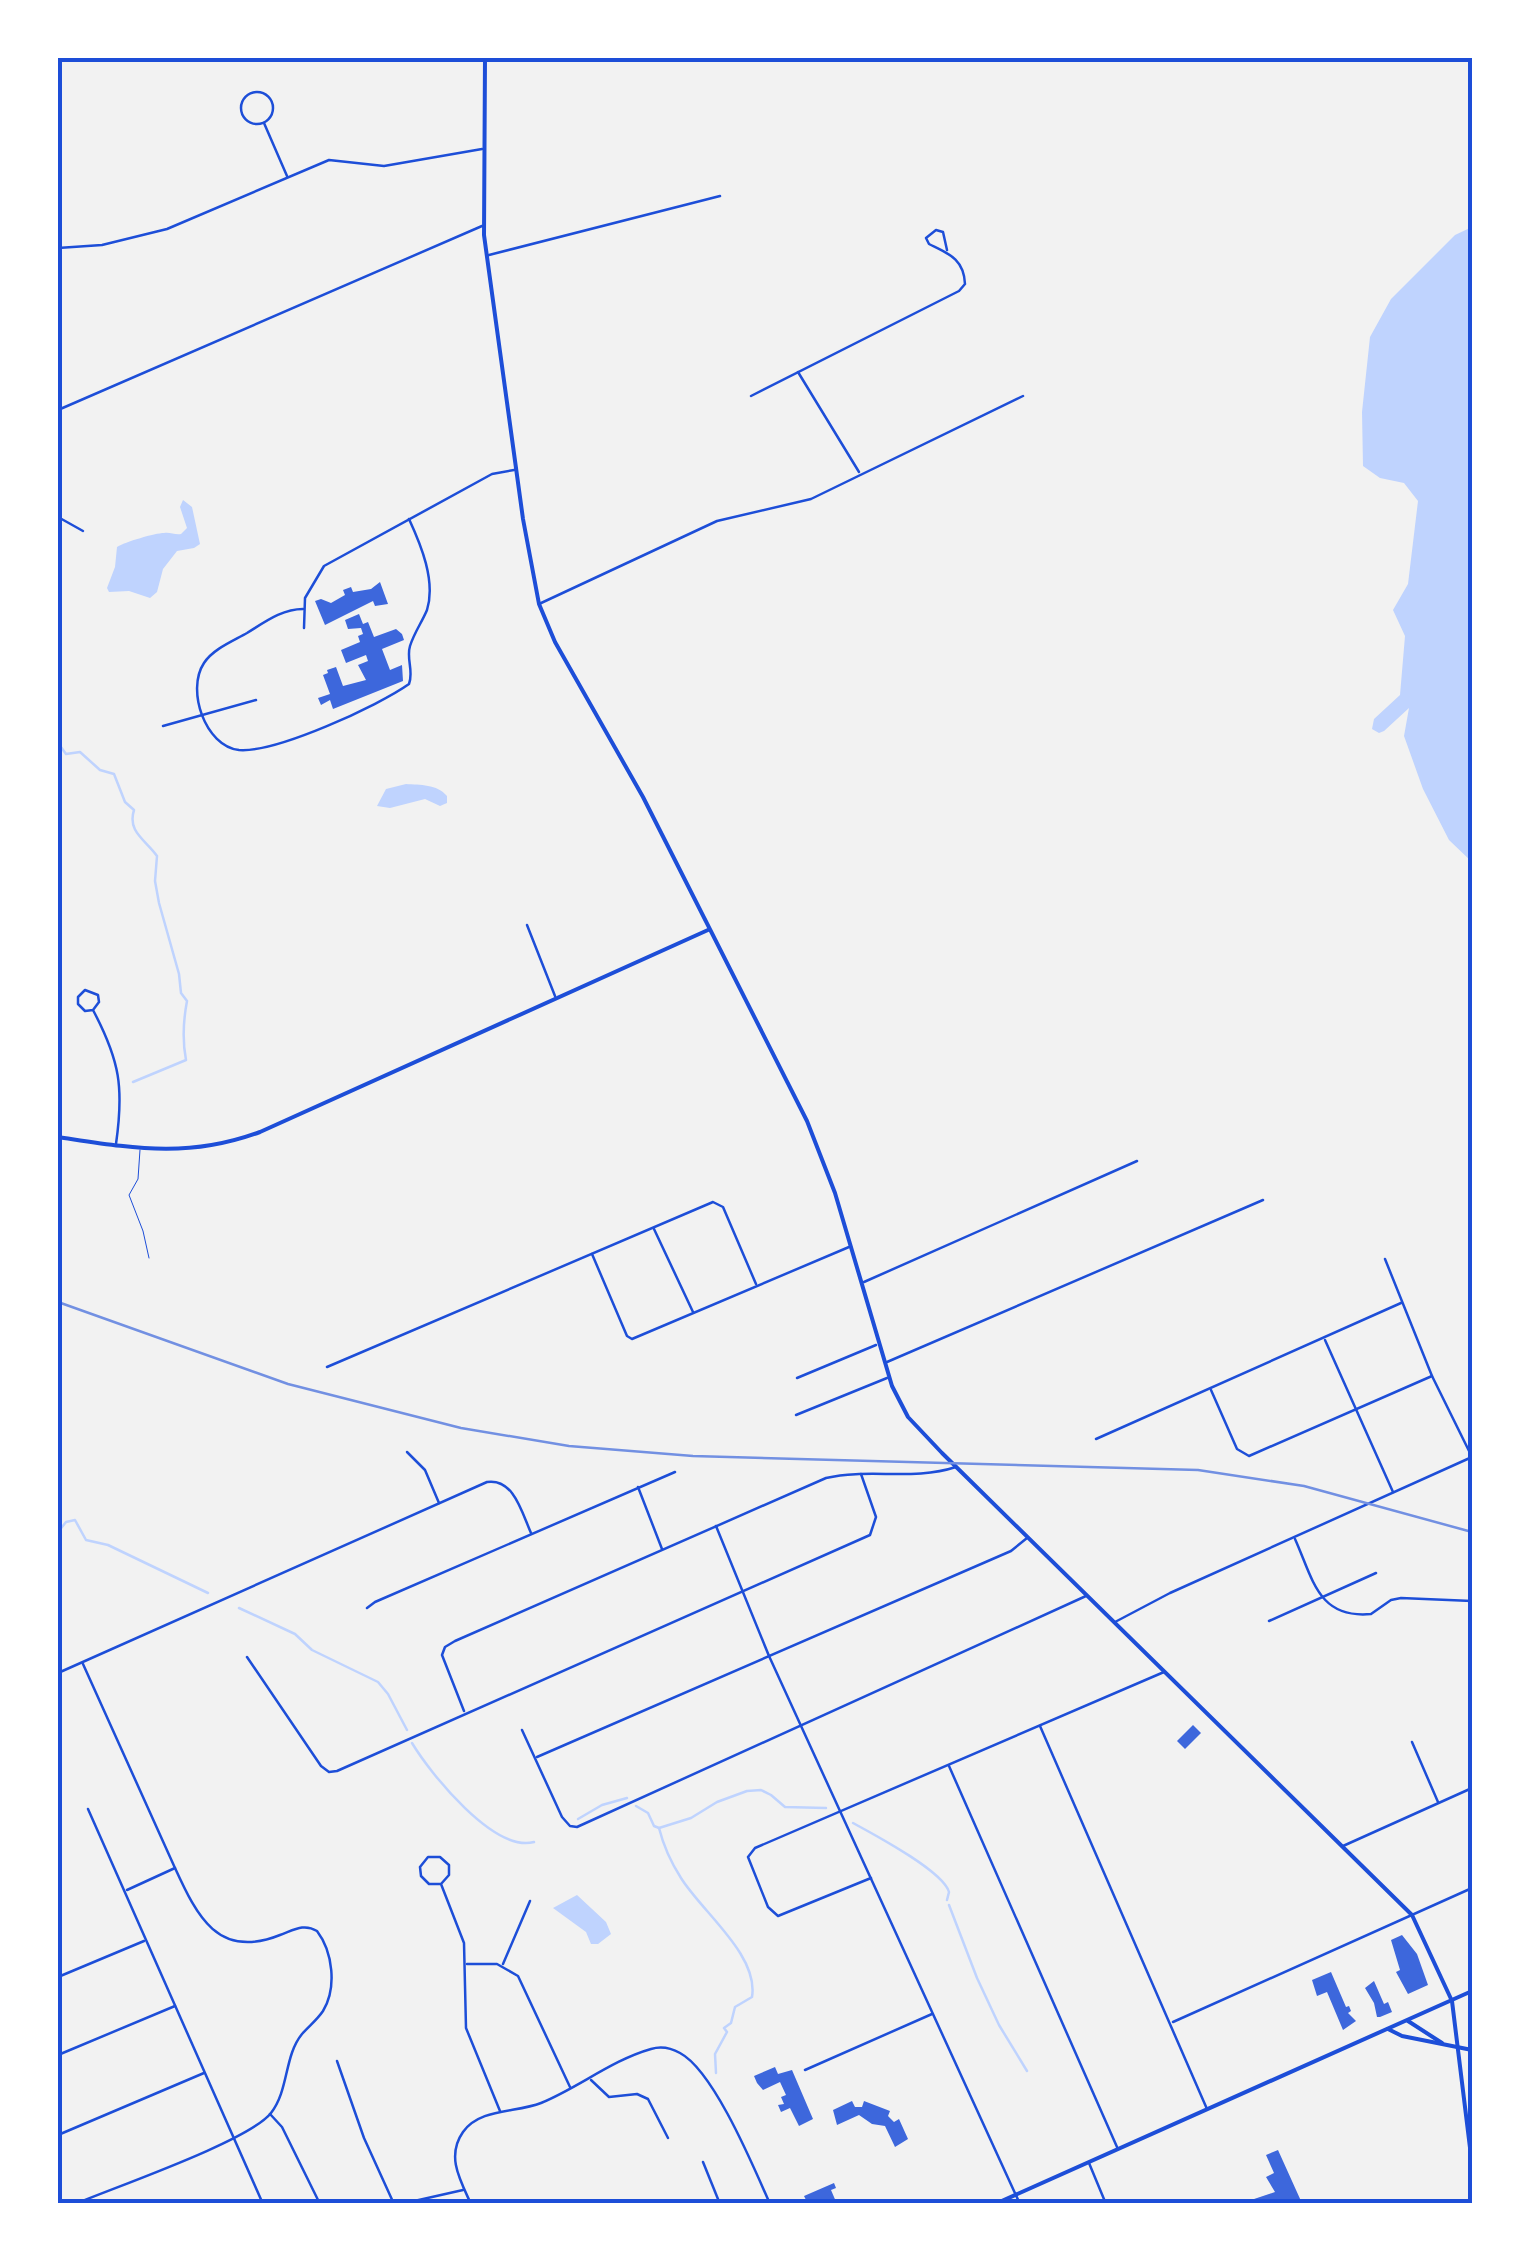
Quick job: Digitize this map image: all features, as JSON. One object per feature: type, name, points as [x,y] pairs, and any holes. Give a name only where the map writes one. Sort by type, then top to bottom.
[{"type":"main road","points":[[485,58],[486,255],[530,570],[539,604],[555,642],[643,797],[813,1133],[888,1377],[911,1421],[1412,1915],[1452,2001],[1472,2164]]},
{"type":"main road","points":[[58,1137],[140,1150],[206,1148],[260,1132],[708,930]]},
{"type":"main road","points":[[995,2204],[1472,1992]]},
{"type":"main road","points":[[1407,2021],[1446,2045]]},
{"type":"main road","points":[[1388,2029],[1402,2036],[1472,2050]]},
{"type":"street","points":[[253,92],[264,94],[271,102],[272,112],[264,122],[252,123],[242,113],[242,102],[253,92]]},
{"type":"street","points":[[264,122],[287,176]]},
{"type":"street","points":[[58,248],[102,245],[150,234],[334,159],[384,166],[484,149]]},
{"type":"street","points":[[486,255],[720,196]]},
{"type":"street","points":[[58,410],[484,226]]},
{"type":"street","points":[[751,396],[959,291],[965,277],[948,250],[942,230],[927,235],[931,246],[948,250]]},
{"type":"street","points":[[797,371],[860,473]]},
{"type":"street","points":[[539,604],[717,522],[811,499],[1022,396]]},
{"type":"street","points":[[304,628],[308,590],[324,566],[492,474],[516,470]]},
{"type":"street","points":[[58,526],[60,518],[83,531]]},
{"type":"street","points":[[303,609],[286,611],[207,658],[197,682],[203,714],[215,737],[232,748],[258,750],[295,738],[410,682],[410,648],[426,611],[428,590],[422,550],[409,518]]},
{"type":"street","points":[[163,726],[256,700]]},
{"type":"street","points":[[527,925],[556,998]]},
{"type":"street","points":[[92,1010],[99,1002],[98,995],[92,990],[82,992],[78,997],[80,1007],[92,1010],[114,1052],[121,1084],[116,1146]]},
{"type":"street","points":[[860,1283],[1137,1161]]},
{"type":"street","points":[[884,1363],[1263,1200]]},
{"type":"street","points":[[328,1367],[711,1202],[718,1202],[756,1284]]},
{"type":"street","points":[[654,1228],[693,1312]]},
{"type":"street","points":[[592,1254],[630,1339],[850,1246]]},
{"type":"street","points":[[1115,1622],[1472,1457],[1432,1376],[1386,1259]]},
{"type":"street","points":[[1096,1439],[1401,1304]]},
{"type":"street","points":[[1324,1338],[1393,1492]]},
{"type":"street","points":[[797,1378],[878,1344]]},
{"type":"street","points":[[1210,1390],[1237,1449],[1244,1455],[1258,1453],[1432,1376]]},
{"type":"street","points":[[796,1415],[888,1377]]},
{"type":"street","points":[[407,1452],[423,1466],[439,1504]]},
{"type":"street","points":[[465,1712],[444,1662],[443,1652],[455,1641],[818,1481],[842,1474],[926,1474],[956,1467]]},
{"type":"street","points":[[367,1608],[675,1472]]},
{"type":"street","points":[[247,1657],[321,1766],[328,1772],[340,1770],[868,1536],[875,1527],[874,1511],[861,1474]]},
{"type":"street","points":[[58,1673],[488,1482],[501,1481],[512,1492],[531,1533]]},
{"type":"street","points":[[638,1487],[662,1550]]},
{"type":"street","points":[[716,1526],[769,1656],[1020,2204]]},
{"type":"street","points":[[536,1757],[1011,1552],[1028,1537]]},
{"type":"street","points":[[1294,1538],[1322,1598],[1338,1611],[1371,1614],[1387,1602],[1401,1598],[1472,1601]]},
{"type":"street","points":[[1268,1621],[1376,1572]]},
{"type":"street","points":[[522,1730],[562,1817],[570,1826],[581,1826],[1088,1596]]},
{"type":"street","points":[[76,2204],[234,2138],[270,2114],[281,2094],[298,2041],[324,2010],[330,1991],[330,1959],[318,1931],[304,1926],[250,1943],[226,1938],[202,1921],[82,1663]]},
{"type":"street","points":[[871,1878],[782,1916],[774,1914],[768,1906],[748,1861],[750,1852],[1165,1671]]},
{"type":"street","points":[[1040,1725],[1207,2110]]},
{"type":"street","points":[[1412,1742],[1438,1803]]},
{"type":"street","points":[[948,1764],[1118,2149]]},
{"type":"street","points":[[1343,1846],[1472,1788]]},
{"type":"street","points":[[88,1809],[263,2204]]},
{"type":"street","points":[[440,1856],[449,1865],[448,1877],[441,1884],[429,1884],[421,1876],[421,1864],[428,1858],[440,1856]]},
{"type":"street","points":[[124,1892],[175,1868]]},
{"type":"street","points":[[441,1884],[461,1929],[466,1964],[466,2028],[501,2112]]},
{"type":"street","points":[[1170,2023],[1472,1888]]},
{"type":"street","points":[[503,1966],[530,1901]]},
{"type":"street","points":[[58,1977],[145,1940]]},
{"type":"street","points":[[466,1964],[503,1966],[515,1973],[524,1984],[570,2088]]},
{"type":"street","points":[[58,2055],[175,2006]]},
{"type":"street","points":[[805,2070],[934,2013]]},
{"type":"street","points":[[471,2204],[455,2164],[457,2142],[471,2123],[542,2103],[649,2049],[666,2048],[684,2055],[695,2066],[733,2123],[770,2204]]},
{"type":"street","points":[[337,2061],[364,2138],[394,2204]]},
{"type":"street","points":[[58,2135],[205,2072]]},
{"type":"street","points":[[590,2079],[609,2097],[638,2094],[648,2099],[668,2138]]},
{"type":"street","points":[[270,2114],[282,2126],[320,2204]]},
{"type":"street","points":[[703,2162],[720,2204]]},
{"type":"street","points":[[1088,2162],[1106,2204]]},
{"type":"street","points":[[401,2204],[465,2190]]},
{"type":"lane","points":[[140,1150],[138,1179],[129,1195],[143,1231],[148,1258]]},
{"type":"water","points":[[1472,227],[1472,862],[1449,840],[1423,789],[1404,736],[1409,708],[1384,731],[1372,729],[1374,719],[1400,695],[1405,636],[1393,610],[1408,584],[1418,501],[1404,483],[1380,478],[1363,466],[1362,412],[1370,337],[1391,299],[1455,235]]},
{"type":"water","points":[[183,500],[192,507],[200,544],[177,551],[163,569],[157,592],[150,598],[129,591],[109,592],[117,547],[154,534],[181,534],[187,528],[180,507]]},
{"type":"water","points":[[406,784],[438,789],[447,796],[447,803],[440,806],[425,799],[390,808],[377,806],[386,789]]},
{"type":"water","points":[[577,1895],[606,1922],[611,1934],[598,1944],[591,1944],[586,1932],[553,1908]]},
{"type":"building","points":[[380,582],[388,604],[375,606],[373,601],[325,625],[315,601],[331,603],[345,595],[343,590],[371,589]]},
{"type":"building","points":[[359,614],[363,624],[368,622],[374,637],[396,629],[402,634],[404,640],[382,649],[390,670],[402,665],[403,681],[333,709],[330,700],[321,705],[318,698],[330,694],[323,675],[327,670],[336,667],[343,686],[366,680],[358,665],[368,661],[366,655],[346,663],[341,650],[360,642],[361,628],[348,629],[345,620]]},
{"type":"building","points":[[1193,1725],[1201,1733],[1185,1749],[1177,1741]]},
{"type":"building","points":[[1402,1935],[1417,1954],[1428,1985],[1408,1994],[1396,1972],[1400,1970],[1391,1940]]},
{"type":"building","points":[[1331,1972],[1346,2007],[1349,2006],[1348,2013],[1356,2021],[1343,2030],[1327,1992],[1317,1996],[1312,1980]]},
{"type":"building","points":[[1374,1981],[1392,2012],[1380,2017],[1365,1988]]},
{"type":"building","points":[[775,2067],[778,2074],[792,2070],[813,2119],[799,2126],[790,2108],[781,2112],[778,2105],[784,2104],[781,2097],[786,2095],[780,2082],[763,2090],[757,2083],[754,2076]]},
{"type":"building","points":[[852,2101],[855,2107],[862,2107],[864,2101],[890,2111],[888,2116],[894,2122],[899,2119],[908,2139],[895,2147],[885,2126],[872,2124],[859,2115],[837,2125],[833,2110]]},
{"type":"building","points":[[1278,2150],[1301,2201],[1252,2204],[1254,2199],[1275,2192],[1266,2177],[1274,2173],[1266,2155]]},
{"type":"building","points":[[834,2183],[836,2188],[831,2190],[837,2204],[808,2204],[804,2196]]},
{"type":"waterway","points":[[58,743],[66,754],[80,752],[100,770],[114,774],[125,802],[134,810],[135,830],[157,856],[155,881],[159,903],[181,993],[187,1001],[183,1030],[186,1060],[133,1082]]},
{"type":"waterway","points":[[58,1532],[66,1522],[75,1520],[86,1540],[108,1545],[208,1593]]},
{"type":"waterway","points":[[239,1608],[295,1634],[312,1650],[378,1682],[407,1730]]},
{"type":"waterway","points":[[412,1743],[448,1790],[483,1823],[518,1842],[534,1842]]},
{"type":"waterway","points":[[636,1806],[648,1813],[659,1828],[691,1818],[717,1802],[747,1791],[761,1790],[785,1807],[826,1808]]},
{"type":"waterway","points":[[578,1819],[602,1805],[627,1798]]},
{"type":"waterway","points":[[853,1823],[935,1874],[949,1892],[947,1900]]},
{"type":"waterway","points":[[659,1828],[678,1872],[738,1950],[752,1981],[752,1997],[735,2007],[731,2023],[724,2028],[727,2032],[715,2054],[716,2073]]},
{"type":"waterway","points":[[949,1905],[999,2025],[1027,2071]]},
{"type":"railway","points":[[58,1302],[288,1384],[461,1428],[569,1446],[693,1456],[1198,1470],[1304,1486],[1472,1532]]}]
